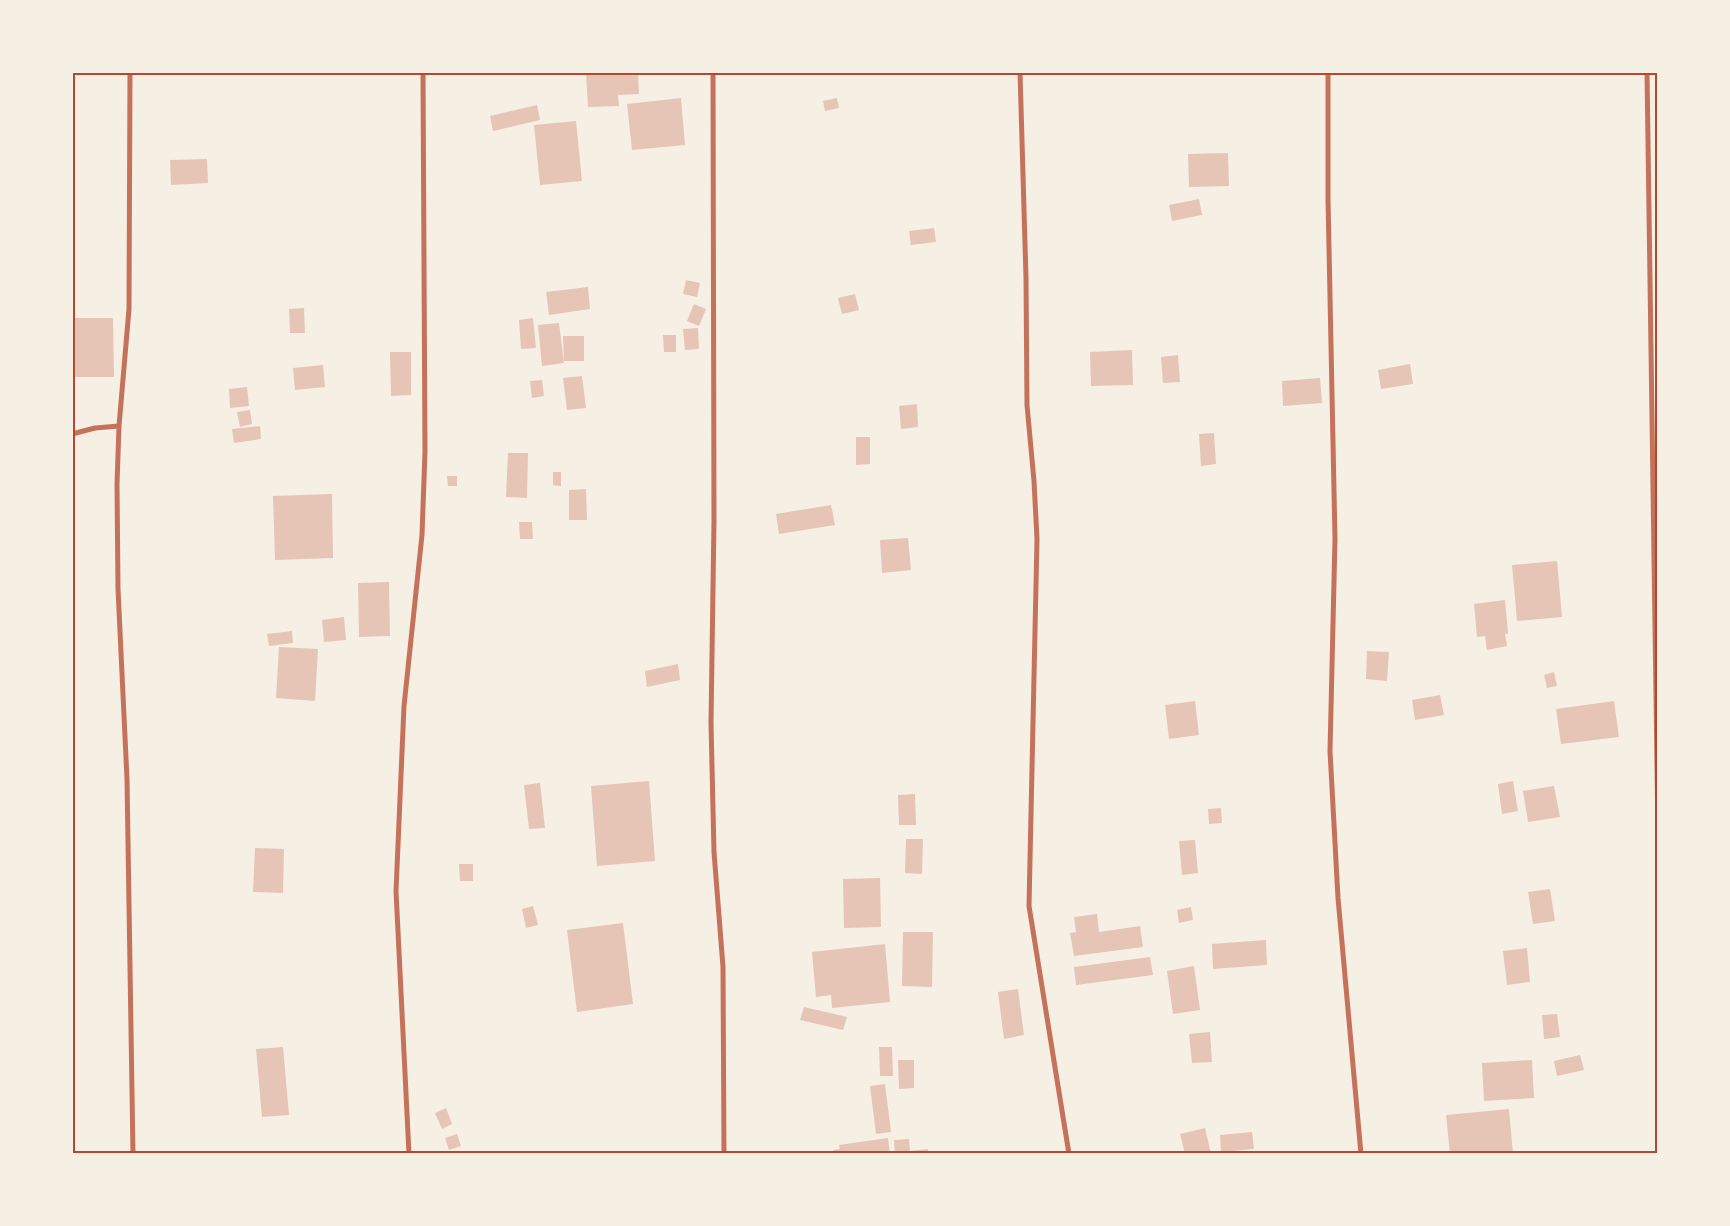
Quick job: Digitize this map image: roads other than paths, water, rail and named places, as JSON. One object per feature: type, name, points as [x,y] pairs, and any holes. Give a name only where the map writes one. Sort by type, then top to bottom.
[{"type":"street","points":[[130,72],[129,309],[119,426],[117,484],[118,588],[127,778],[133,1154]]},
{"type":"street","points":[[409,1154],[396,891],[404,706],[422,535],[425,452],[423,72]]},
{"type":"street","points":[[713,72],[714,538],[711,723],[714,852],[723,968],[724,1154]]},
{"type":"street","points":[[1020,72],[1026,278],[1027,405],[1037,540],[1029,906],[1069,1154]]},
{"type":"street","points":[[1328,72],[1335,539],[1330,751],[1338,898],[1361,1154]]},
{"type":"street","points":[[1647,72],[1658,834]]},
{"type":"street","points":[[72,434],[95,428],[119,426]]}]
